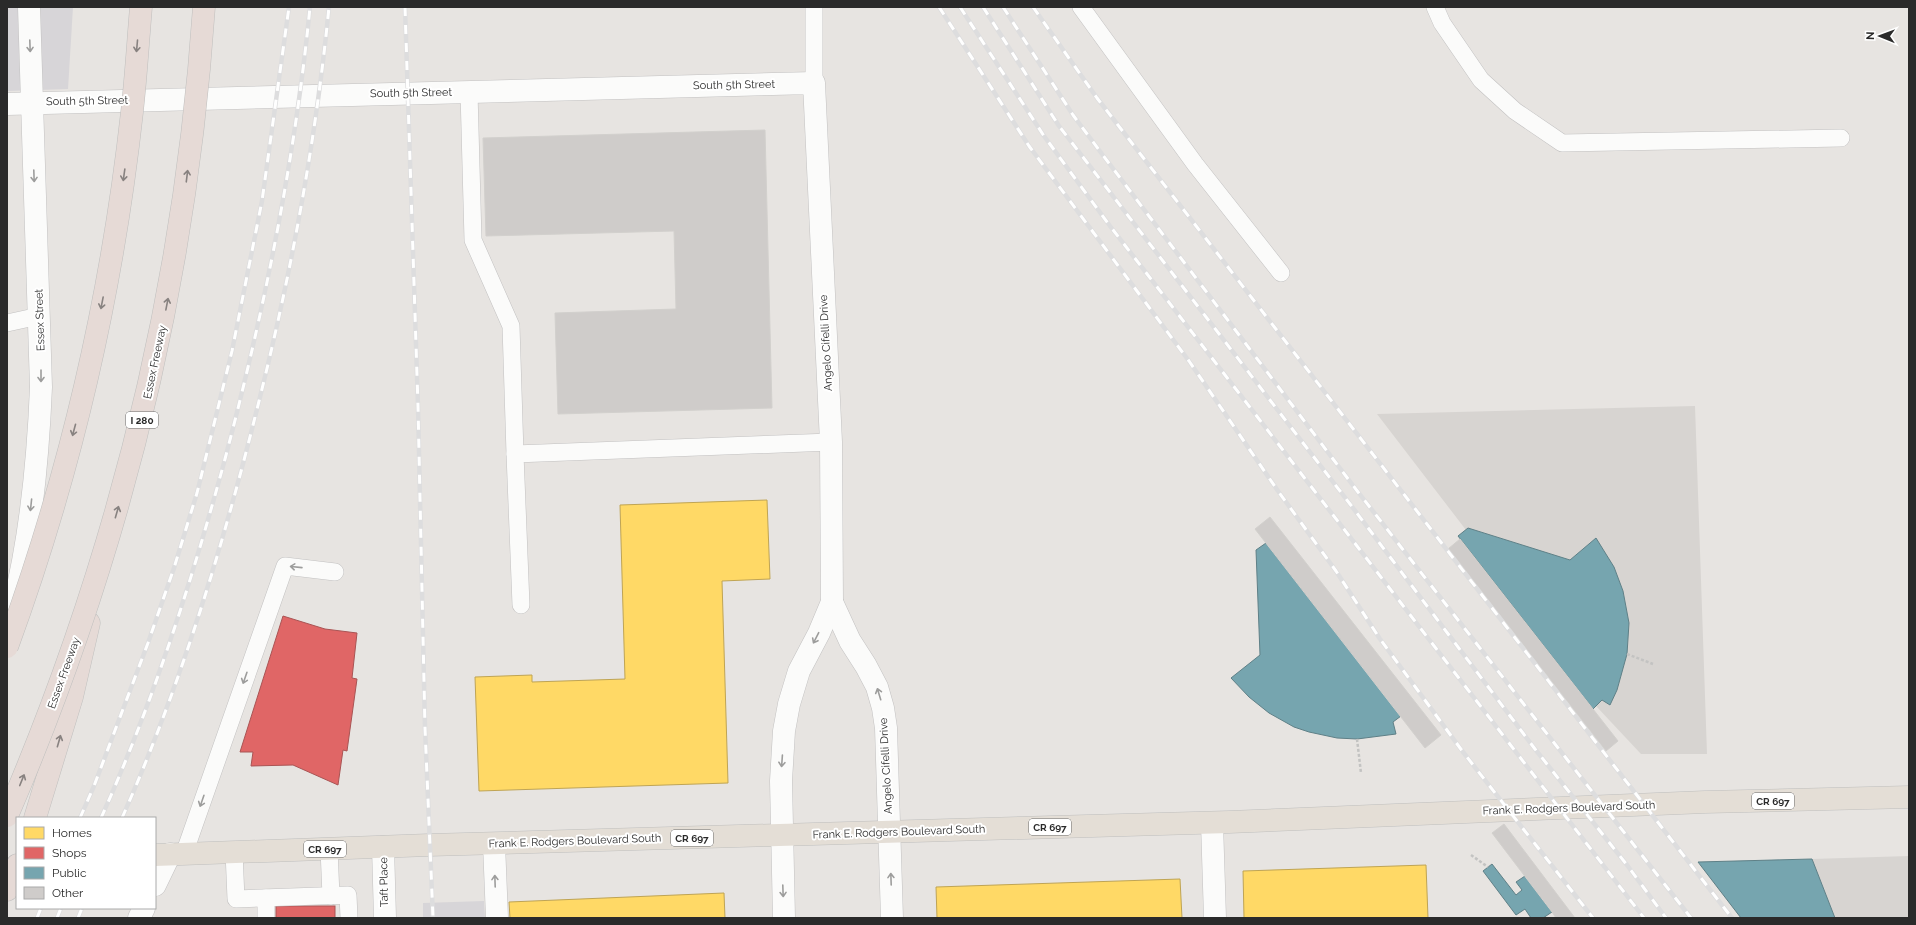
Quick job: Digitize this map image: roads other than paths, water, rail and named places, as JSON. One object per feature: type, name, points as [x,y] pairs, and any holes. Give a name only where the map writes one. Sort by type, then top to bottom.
[{"type":"highway","points":[[7,647],[47,529],[90,368],[111,258],[124,172],[132,112],[141,7]]},
{"type":"highway","name":"Essex Freeway","points":[[7,816],[57,694],[108,544],[149,392],[168,295],[193,133],[204,7]]},
{"type":"highway","points":[[35,817],[72,697],[108,544]]},
{"type":"highway","points":[[7,890],[16,868]]},
{"type":"main road","name":"Frank E. Rodgers Boulevard South","points":[[169,854],[1220,822],[1698,802],[1909,797]]},
{"type":"street","name":"Essex Street","points":[[7,630],[23,558],[35,467],[41,387],[29,7]]},
{"type":"street","name":"South 5th Street","points":[[7,104],[814,83]]},
{"type":"street","name":"Angelo Cifelli Drive","points":[[784,918],[781,836],[781,767],[784,730],[789,704],[799,671],[819,633],[832,602],[831,442],[814,83]]},
{"type":"street","name":"Angelo Cifelli Drive","points":[[832,602],[850,641],[877,687],[884,708],[886,728],[892,918]]},
{"type":"street","points":[[1215,918],[1220,822]]},
{"type":"street","points":[[494,844],[497,918]]},
{"type":"street","name":"Taft Place","points":[[384,847],[385,918]]},
{"type":"street","points":[[156,883],[169,854]]},
{"type":"street","points":[[139,918],[144,909]]},
{"type":"lane","points":[[814,7],[814,83]]},
{"type":"lane","points":[[1081,7],[1195,164],[1281,273]]},
{"type":"lane","points":[[1435,7],[1442,23],[1481,80],[1515,111],[1562,143],[1841,138]]},
{"type":"lane","points":[[469,92],[473,240],[511,326],[521,605]]},
{"type":"lane","points":[[7,323],[39,316]]},
{"type":"lane","points":[[515,454],[831,442]]},
{"type":"lane","points":[[169,854],[285,566],[335,572]]},
{"type":"lane","points":[[329,849],[331,896]]},
{"type":"lane","points":[[234,852],[236,899],[348,895],[349,918]]},
{"type":"lane","points":[[266,898],[266,918]]},
{"type":"lane","points":[[379,918],[385,918]]},
{"type":"railway","points":[[80,817],[94,786],[148,643],[174,568],[197,493],[232,351],[262,201],[289,7]]},
{"type":"railway","points":[[101,817],[138,731],[170,641],[199,550],[225,459],[253,347],[287,178],[304,64],[310,7]]},
{"type":"railway","points":[[122,817],[144,767],[183,663],[217,557],[246,451],[272,349],[302,204],[324,56],[329,7]]},
{"type":"railway","points":[[405,7],[418,406],[425,728],[433,918]]},
{"type":"railway","points":[[939,7],[1029,146],[1189,361],[1278,491],[1336,571],[1380,639],[1463,752],[1593,918]]},
{"type":"railway","points":[[960,7],[1044,136],[1110,226],[1644,918]]},
{"type":"railway","points":[[983,7],[1059,126],[1350,504],[1535,749],[1627,865],[1666,918]]},
{"type":"railway","points":[[1003,7],[1073,115],[1102,154],[1358,492],[1691,918]]},
{"type":"railway","points":[[1033,7],[1097,98],[1732,918]]},
{"type":"railway","points":[[37,918],[41,909]]},
{"type":"railway","points":[[57,918],[61,909]]},
{"type":"railway","points":[[78,918],[82,909]]}]
